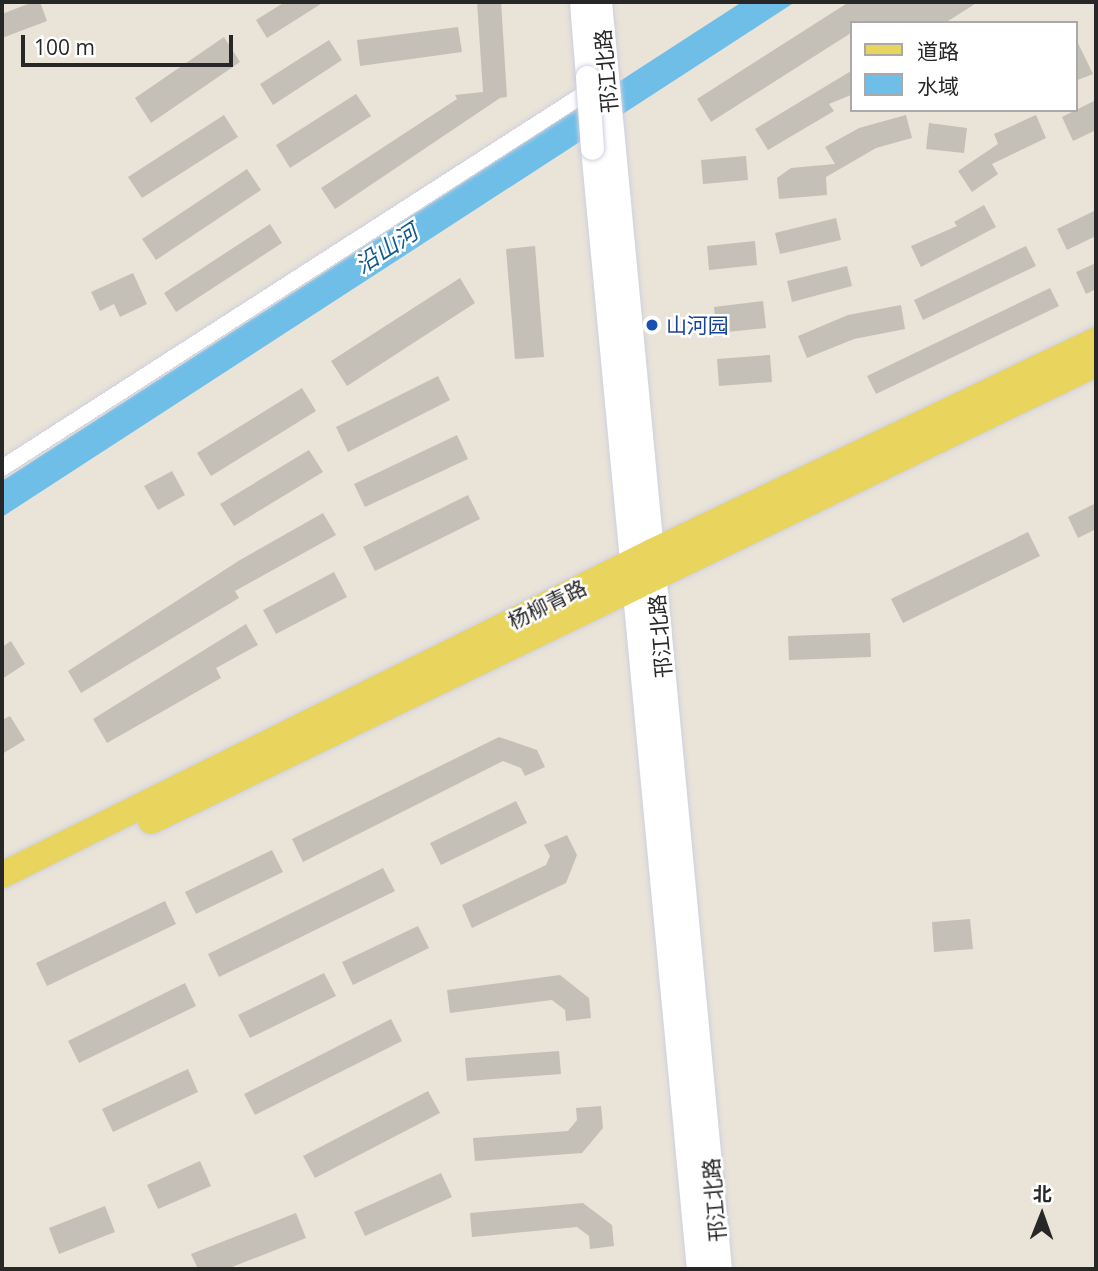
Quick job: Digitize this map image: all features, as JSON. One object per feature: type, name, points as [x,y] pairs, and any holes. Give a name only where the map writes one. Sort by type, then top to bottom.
[{"type":"main road","name":"邗江北路","points":[[581,2],[599,74]]},
{"type":"main road","name":"邗江北路","points":[[600,2],[602,142],[643,569],[720,1269]]},
{"type":"main road","name":"杨柳青路","points":[[2,894],[1096,340]]},
{"type":"main road","name":"杨柳青路","points":[[2,875],[643,569],[1096,364]]},
{"type":"main road","name":"邗江北路","points":[[643,569],[698,1269]]},
{"type":"street","points":[[2,468],[599,74]]},
{"type":"water","name":"沿山河","points":[[742,2],[795,2],[2,517],[2,481]]},
{"type":"building","points":[[33,2],[40,2],[47,21],[2,38],[2,14]]},
{"type":"building","points":[[285,2],[324,2],[267,38],[256,20]]},
{"type":"building","points":[[477,2],[501,2],[507,97],[500,98],[335,209],[321,188],[457,99],[455,95],[483,92]]},
{"type":"building","points":[[849,2],[978,2],[948,21],[850,21],[850,34],[711,122],[697,99]]},
{"type":"building","points":[[458,27],[462,52],[360,66],[357,40]]},
{"type":"building","points":[[224,37],[240,62],[151,123],[135,98]]},
{"type":"building","points":[[329,40],[342,60],[273,105],[260,84]]},
{"type":"building","points":[[1077,41],[1093,74],[1077,80]]},
{"type":"building","points":[[850,72],[850,95],[829,104],[834,111],[768,150],[755,129]]},
{"type":"building","points":[[356,94],[371,116],[290,168],[276,145]]},
{"type":"building","points":[[1096,100],[1096,130],[1073,141],[1062,117],[1077,112],[1077,110]]},
{"type":"building","points":[[224,115],[238,137],[142,198],[128,177]]},
{"type":"building","points":[[906,115],[912,138],[876,148],[826,177],[827,195],[779,199],[777,178],[791,168],[835,164],[825,147],[859,128]]},
{"type":"building","points":[[1036,115],[1046,138],[992,164],[998,174],[972,192],[958,171],[998,144],[994,134]]},
{"type":"building","points":[[929,123],[967,128],[964,153],[926,149]]},
{"type":"building","points":[[746,156],[748,180],[703,184],[701,160]]},
{"type":"building","points":[[247,169],[261,190],[156,260],[142,239]]},
{"type":"building","points":[[984,205],[996,227],[921,267],[911,246],[957,226],[954,222]]},
{"type":"building","points":[[1096,210],[1096,236],[1067,250],[1057,229]]},
{"type":"building","points":[[836,218],[841,240],[780,254],[775,233]]},
{"type":"building","points":[[270,224],[282,243],[176,312],[164,293]]},
{"type":"building","points":[[755,241],[757,265],[709,270],[707,246]]},
{"type":"building","points":[[535,246],[544,357],[515,359],[506,249]]},
{"type":"building","points":[[1026,246],[1036,266],[923,320],[914,300]]},
{"type":"building","points":[[1096,263],[1096,289],[1086,294],[1076,272]]},
{"type":"building","points":[[847,266],[852,286],[792,302],[787,281]]},
{"type":"building","points":[[133,273],[147,304],[120,317],[114,304],[100,311],[91,292]]},
{"type":"building","points":[[460,278],[475,303],[347,386],[331,361]]},
{"type":"building","points":[[1050,288],[1059,306],[876,394],[867,376]]},
{"type":"building","points":[[763,301],[766,328],[717,333],[714,307]]},
{"type":"building","points":[[901,305],[905,329],[854,339],[807,358],[798,336],[848,315]]},
{"type":"building","points":[[770,355],[772,382],[719,386],[717,359]]},
{"type":"building","points":[[438,376],[450,400],[348,452],[336,427]]},
{"type":"building","points":[[302,388],[316,411],[211,476],[197,453]]},
{"type":"building","points":[[457,435],[468,459],[365,507],[354,484]]},
{"type":"building","points":[[309,450],[323,472],[234,526],[220,504]]},
{"type":"building","points":[[172,471],[185,495],[158,510],[144,486]]},
{"type":"building","points":[[468,495],[480,519],[375,571],[363,547]]},
{"type":"building","points":[[1096,503],[1096,529],[1078,538],[1068,517]]},
{"type":"building","points":[[323,513],[336,535],[235,591],[239,598],[81,693],[68,671],[240,560]]},
{"type":"building","points":[[1028,532],[1040,556],[903,623],[891,599]]},
{"type":"building","points":[[334,572],[347,597],[276,634],[263,610]]},
{"type":"building","points":[[246,624],[258,645],[216,668],[221,678],[107,743],[93,719]]},
{"type":"building","points":[[870,633],[871,657],[789,660],[788,636]]},
{"type":"building","points":[[11,641],[25,664],[2,679],[2,647]]},
{"type":"building","points":[[10,716],[25,740],[2,754],[2,720]]},
{"type":"building","points":[[499,737],[537,750],[545,767],[525,776],[521,768],[503,761],[303,862],[292,839]]},
{"type":"building","points":[[516,801],[527,823],[441,865],[430,843]]},
{"type":"building","points":[[567,835],[577,855],[566,883],[472,928],[462,905],[546,865],[550,856],[544,845]]},
{"type":"building","points":[[272,850],[283,872],[196,914],[185,892]]},
{"type":"building","points":[[383,868],[395,891],[219,977],[208,954]]},
{"type":"building","points":[[165,901],[176,924],[47,986],[36,963]]},
{"type":"building","points":[[970,919],[973,949],[934,952],[932,922]]},
{"type":"building","points":[[418,926],[429,948],[353,985],[342,962]]},
{"type":"building","points":[[324,973],[336,996],[250,1038],[238,1015]]},
{"type":"building","points":[[560,975],[589,998],[591,1018],[566,1021],[565,1010],[552,1000],[450,1013],[447,990]]},
{"type":"building","points":[[185,983],[196,1006],[79,1063],[68,1041]]},
{"type":"building","points":[[391,1019],[402,1041],[255,1115],[244,1094]]},
{"type":"building","points":[[559,1051],[561,1074],[467,1081],[465,1058]]},
{"type":"building","points":[[188,1069],[198,1092],[113,1132],[102,1109]]},
{"type":"building","points":[[428,1091],[440,1113],[315,1178],[303,1156]]},
{"type":"building","points":[[601,1106],[603,1128],[582,1153],[475,1161],[473,1138],[568,1131],[577,1120],[576,1108]]},
{"type":"building","points":[[200,1161],[211,1186],[158,1209],[147,1185]]},
{"type":"building","points":[[441,1173],[452,1197],[365,1236],[354,1212]]},
{"type":"building","points":[[583,1203],[612,1225],[614,1246],[590,1249],[589,1236],[577,1227],[472,1237],[470,1213]]},
{"type":"building","points":[[105,1206],[115,1232],[59,1254],[49,1228]]},
{"type":"building","points":[[296,1213],[306,1238],[227,1269],[198,1269],[191,1254]]},
{"type":"place","name":"山河园","points":[[652,325]]}]
